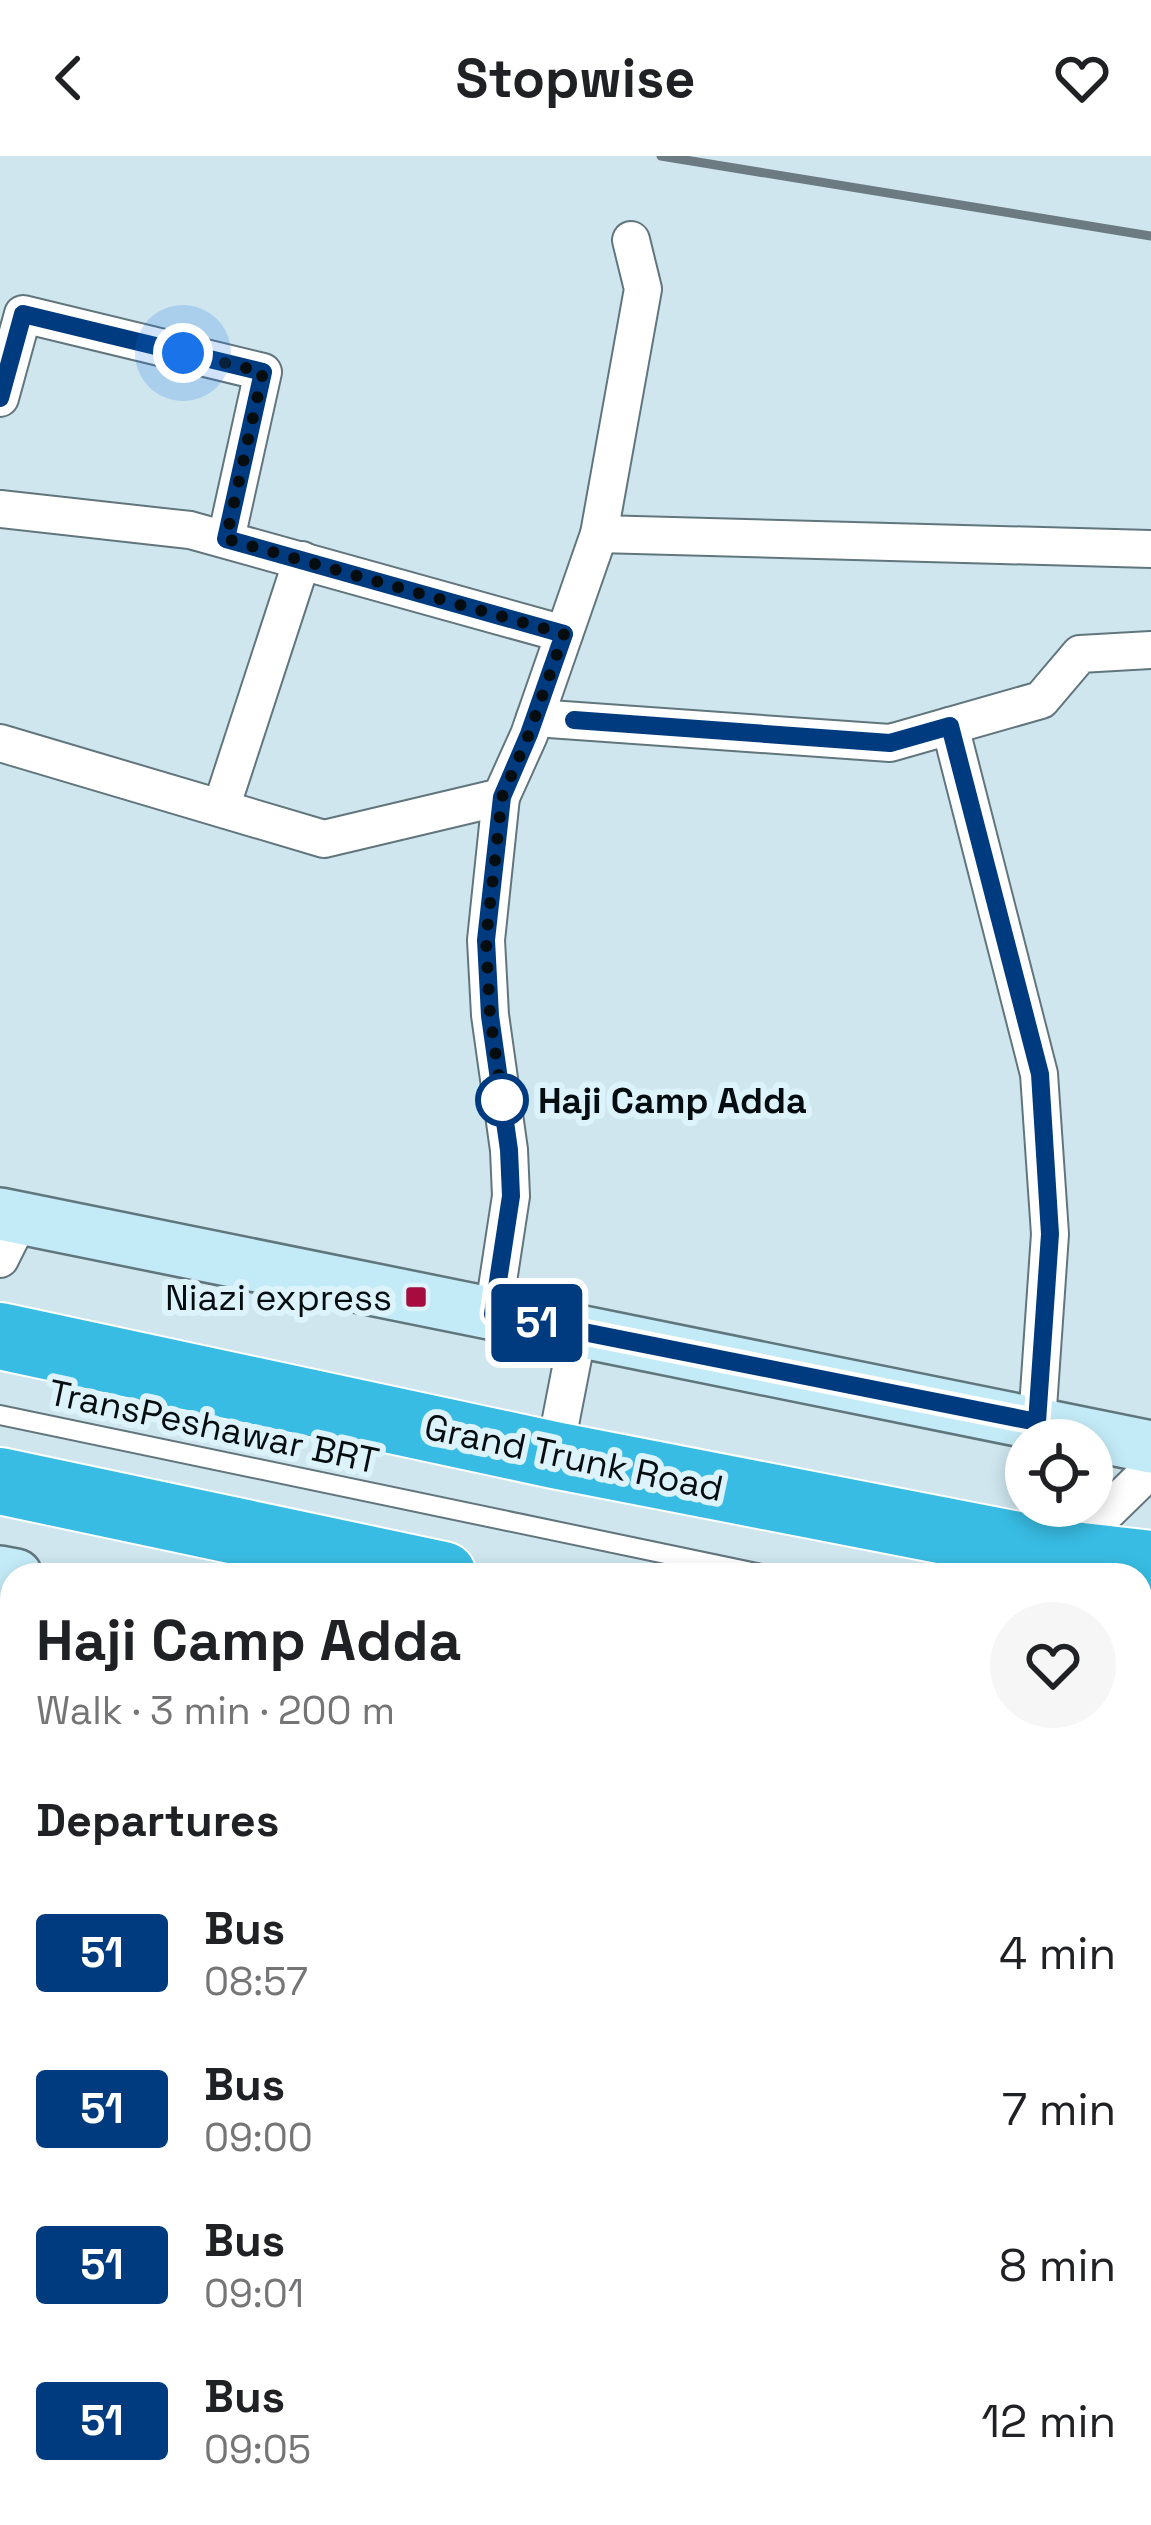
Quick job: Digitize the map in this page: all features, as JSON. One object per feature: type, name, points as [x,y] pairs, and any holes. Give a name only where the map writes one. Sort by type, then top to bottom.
[{"type":"highway","name":"Grand Trunk Road","points":[[0,1336],[554,1455],[1064,1555],[1141,1563]]},
{"type":"highway","points":[[0,1481],[386,1563]]},
{"type":"street","points":[[493,1314],[511,1196],[486,940],[502,797],[535,718],[599,534],[643,289],[631,240]]},
{"type":"street","points":[[0,398],[23,314],[263,372],[226,539]]},
{"type":"street","points":[[0,509],[190,530],[564,634]]},
{"type":"street","points":[[599,534],[1151,549]]},
{"type":"street","points":[[221,808],[302,560]]},
{"type":"street","points":[[535,718],[890,743],[1041,700],[1080,654],[1151,650]]},
{"type":"street","points":[[950,726],[1040,1074],[1050,1234],[1037,1419]]},
{"type":"street","points":[[0,743],[324,839],[502,797]]},
{"type":"street","points":[[7,1231],[493,1314],[1022,1419]]},
{"type":"street","points":[[554,1455],[578,1332]]},
{"type":"street","points":[[1113,1439],[1151,1447]]},
{"type":"street","points":[[1064,1555],[1151,1469]]},
{"type":"lane","name":"TransPeshawar BRT","points":[[0,1414],[709,1563]]},
{"type":"railway","points":[[661,156],[1151,236]]},
{"type":"bus line","name":"51","points":[[0,398],[23,314],[263,372],[226,539],[564,634],[502,797],[486,940],[511,1196],[493,1314],[1037,1422],[1050,1234],[1040,1074],[950,726],[890,743],[574,720]]},
{"type":"place","name":"Haji Camp Adda","points":[[502,1100]]},
{"type":"place","name":"Niazi express","points":[[416,1297]]},
{"type":"route","points":[[183,353],[263,372],[226,539],[564,634],[502,797],[486,940],[490,1016],[503,1105],[502,1100]]}]
